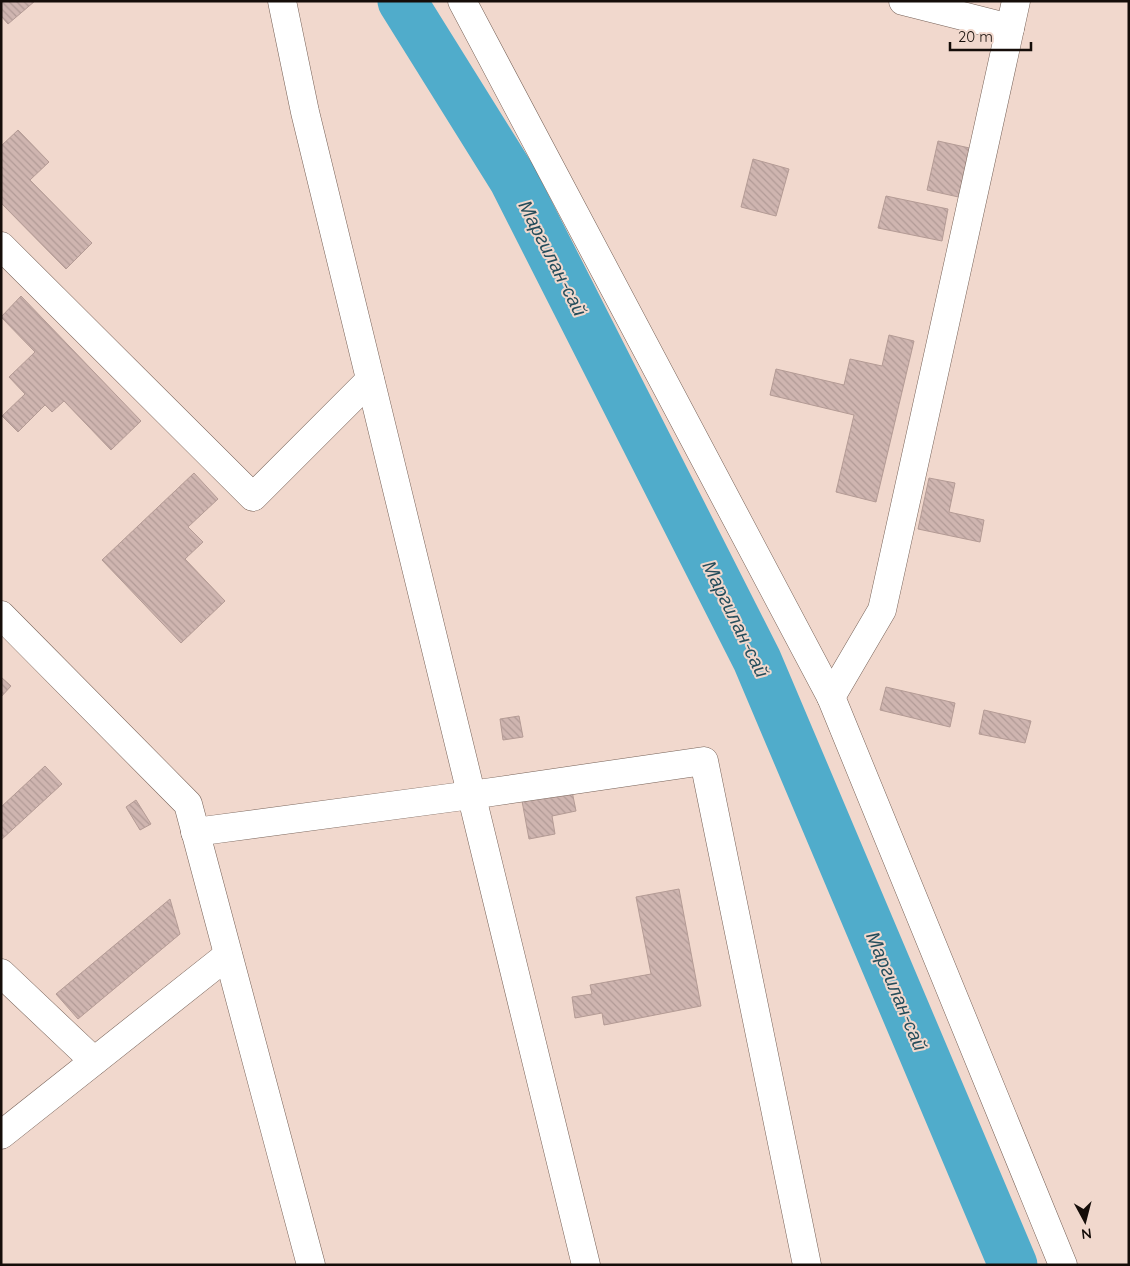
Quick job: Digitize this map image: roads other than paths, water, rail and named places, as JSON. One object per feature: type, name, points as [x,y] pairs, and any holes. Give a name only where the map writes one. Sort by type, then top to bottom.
[{"type":"street","points":[[282,1],[305,112],[586,1265]]},
{"type":"street","points":[[462,1],[831,697],[1063,1265]]},
{"type":"street","points":[[903,1],[1010,28]]},
{"type":"street","points":[[831,697],[882,610],[1016,1]]},
{"type":"street","points":[[1,246],[253,497],[370,380]]},
{"type":"street","points":[[1,615],[188,804],[311,1265]]},
{"type":"street","points":[[195,832],[704,761],[807,1265]]},
{"type":"street","points":[[1,1135],[228,955]]},
{"type":"street","points":[[1,973],[94,1061]]},
{"type":"waterway","name":"Маргилан-сай","points":[[402,1],[513,179],[757,660],[1013,1265]]}]
